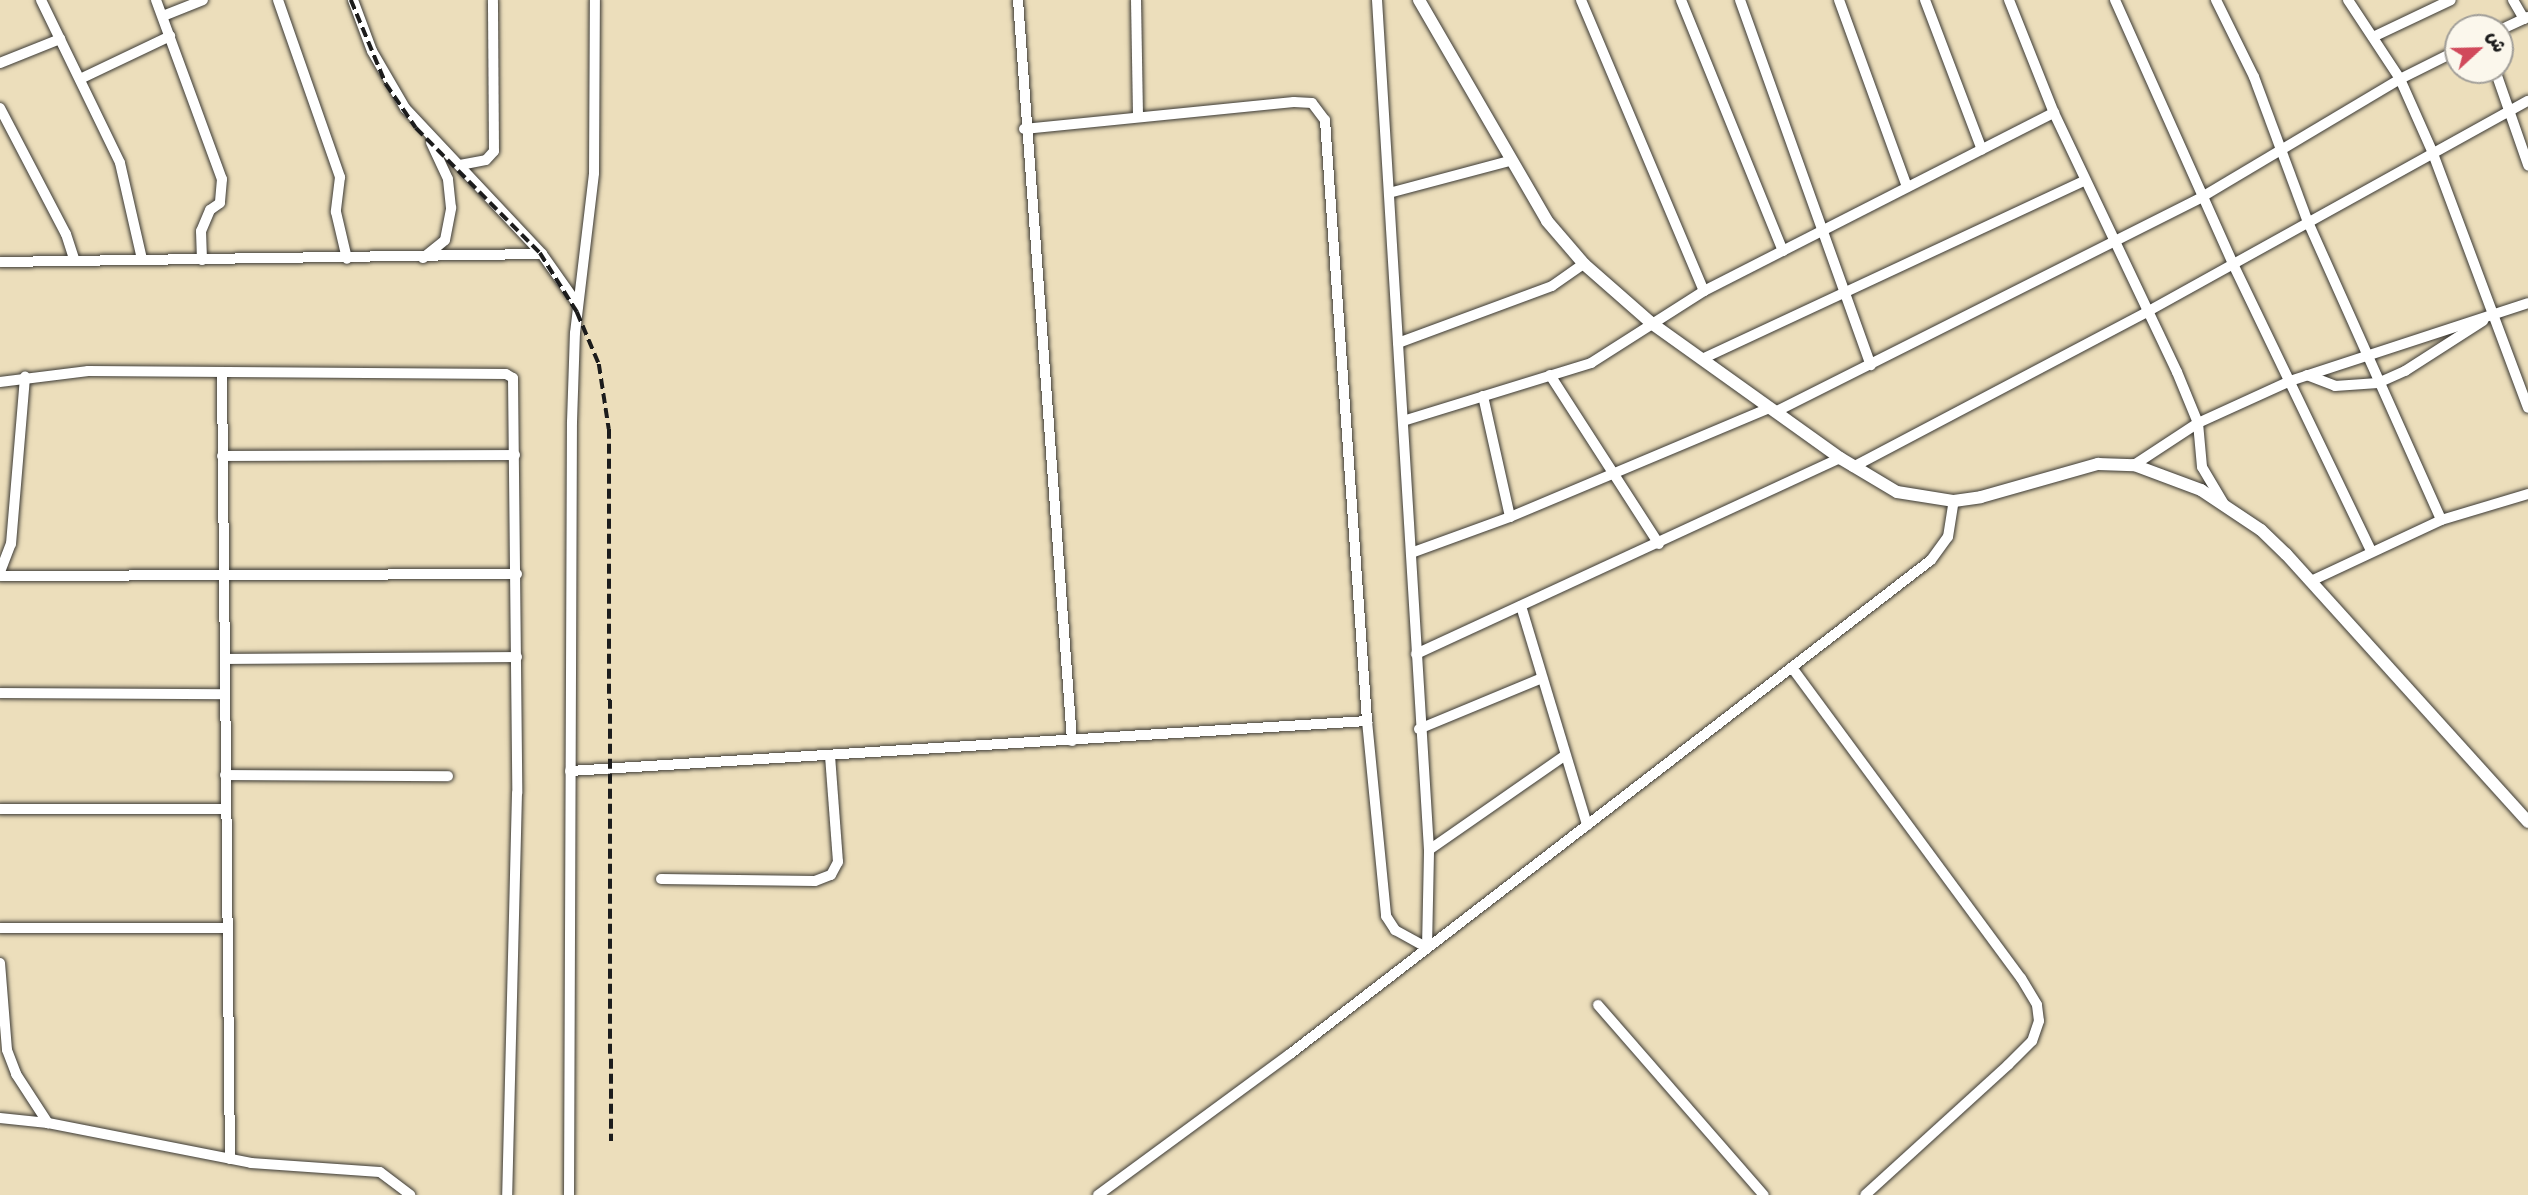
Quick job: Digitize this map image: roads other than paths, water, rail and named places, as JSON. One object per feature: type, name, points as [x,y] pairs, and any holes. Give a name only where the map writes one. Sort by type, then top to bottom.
[{"type":"street","points":[[41,0],[120,163],[142,259]]},
{"type":"street","points":[[156,0],[222,179],[220,203],[210,210],[201,231],[202,260]]},
{"type":"street","points":[[163,16],[203,0]]},
{"type":"street","points":[[279,0],[340,177],[336,212],[347,259]]},
{"type":"street","points":[[352,0],[390,84],[429,137],[460,165],[542,254],[578,305]]},
{"type":"street","points":[[460,165],[486,160],[494,151],[493,0]]},
{"type":"street","points":[[569,1195],[572,422],[578,305],[594,173],[595,0]]},
{"type":"street","points":[[1018,0],[1024,130],[1072,741]]},
{"type":"street","points":[[1136,0],[1138,116]]},
{"type":"street","points":[[1377,0],[1411,553],[1419,729],[1429,850],[1427,948]]},
{"type":"street","points":[[1419,0],[1509,161],[1547,221],[1584,264],[1650,322],[1853,467],[1897,492],[1954,501],[1981,497],[2076,467],[2134,465],[2175,477],[2224,504],[2261,530],[2311,582],[2528,822]]},
{"type":"street","points":[[1581,0],[1704,291]]},
{"type":"street","points":[[1681,0],[1783,251]]},
{"type":"street","points":[[1740,0],[1871,365]]},
{"type":"street","points":[[1839,0],[1907,187]]},
{"type":"street","points":[[1925,0],[1982,150]]},
{"type":"street","points":[[2009,0],[2054,113],[2198,422],[2202,467],[2224,504]]},
{"type":"street","points":[[2115,0],[2233,264],[2371,551]]},
{"type":"street","points":[[2216,0],[2254,77],[2308,222],[2441,520]]},
{"type":"street","points":[[2348,0],[2400,79],[2432,150],[2491,315],[2528,408]]},
{"type":"street","points":[[2373,37],[2451,0]]},
{"type":"street","points":[[2513,0],[2526,18]]},
{"type":"street","points":[[80,79],[170,36]]},
{"type":"street","points":[[0,63],[60,39]]},
{"type":"street","points":[[1411,553],[1614,475],[1772,410],[1871,365],[2202,197],[2400,79],[2444,57]]},
{"type":"street","points":[[2501,84],[2512,110],[2528,165]]},
{"type":"street","points":[[1853,467],[2145,313],[2432,150],[2528,101]]},
{"type":"street","points":[[1024,130],[1138,116],[1305,102],[1318,107],[1325,120],[1367,721],[1386,915],[1395,930],[1427,948]]},
{"type":"street","points":[[0,108],[66,234],[75,261]]},
{"type":"street","points":[[1403,421],[1591,363],[1650,322],[1704,291],[2054,113]]},
{"type":"street","points":[[422,259],[445,240],[451,208],[448,179],[429,137]]},
{"type":"street","points":[[1389,193],[1509,161]]},
{"type":"street","points":[[1702,359],[2085,180]]},
{"type":"street","points":[[0,262],[422,259],[542,254]]},
{"type":"street","points":[[1398,343],[1552,286],[1584,264]]},
{"type":"street","points":[[2134,465],[2198,422],[2290,381],[2528,303]]},
{"type":"street","points":[[2307,375],[2335,386],[2378,383],[2422,361],[2491,315]]},
{"type":"street","points":[[0,382],[88,371],[506,374],[516,386],[517,657],[507,1195]]},
{"type":"street","points":[[222,373],[230,1159]]},
{"type":"street","points":[[1550,375],[1659,544]]},
{"type":"street","points":[[25,377],[11,544],[0,574],[517,574]]},
{"type":"street","points":[[1483,396],[1510,517]]},
{"type":"street","points":[[222,456],[515,455]]},
{"type":"street","points":[[1416,654],[1659,544],[1840,458]]},
{"type":"street","points":[[2311,582],[2371,551],[2441,520],[2528,494]]},
{"type":"street","points":[[1098,1195],[1793,670],[1931,560],[1948,537],[1954,501]]},
{"type":"street","points":[[1521,607],[1563,757],[1587,825]]},
{"type":"street","points":[[225,659],[517,657]]},
{"type":"street","points":[[1793,670],[2021,978],[2036,1005],[2039,1021],[2032,1041],[1865,1195]]},
{"type":"street","points":[[1419,729],[1540,679]]},
{"type":"street","points":[[0,693],[225,694]]},
{"type":"street","points":[[570,771],[1367,721]]},
{"type":"street","points":[[661,879],[815,881],[831,875],[838,862],[830,756]]},
{"type":"street","points":[[1429,850],[1563,757]]},
{"type":"street","points":[[225,775],[448,776]]},
{"type":"street","points":[[0,809],[226,809]]},
{"type":"street","points":[[0,928],[227,928]]},
{"type":"street","points":[[0,963],[7,1050],[16,1074],[48,1123]]},
{"type":"street","points":[[1598,1005],[1764,1195]]},
{"type":"street","points":[[0,1118],[48,1123],[230,1159],[380,1172],[410,1195]]},
{"type":"railway","points":[[351,0],[386,84],[416,128],[540,253],[577,312],[599,364],[609,429],[611,1141]]}]
